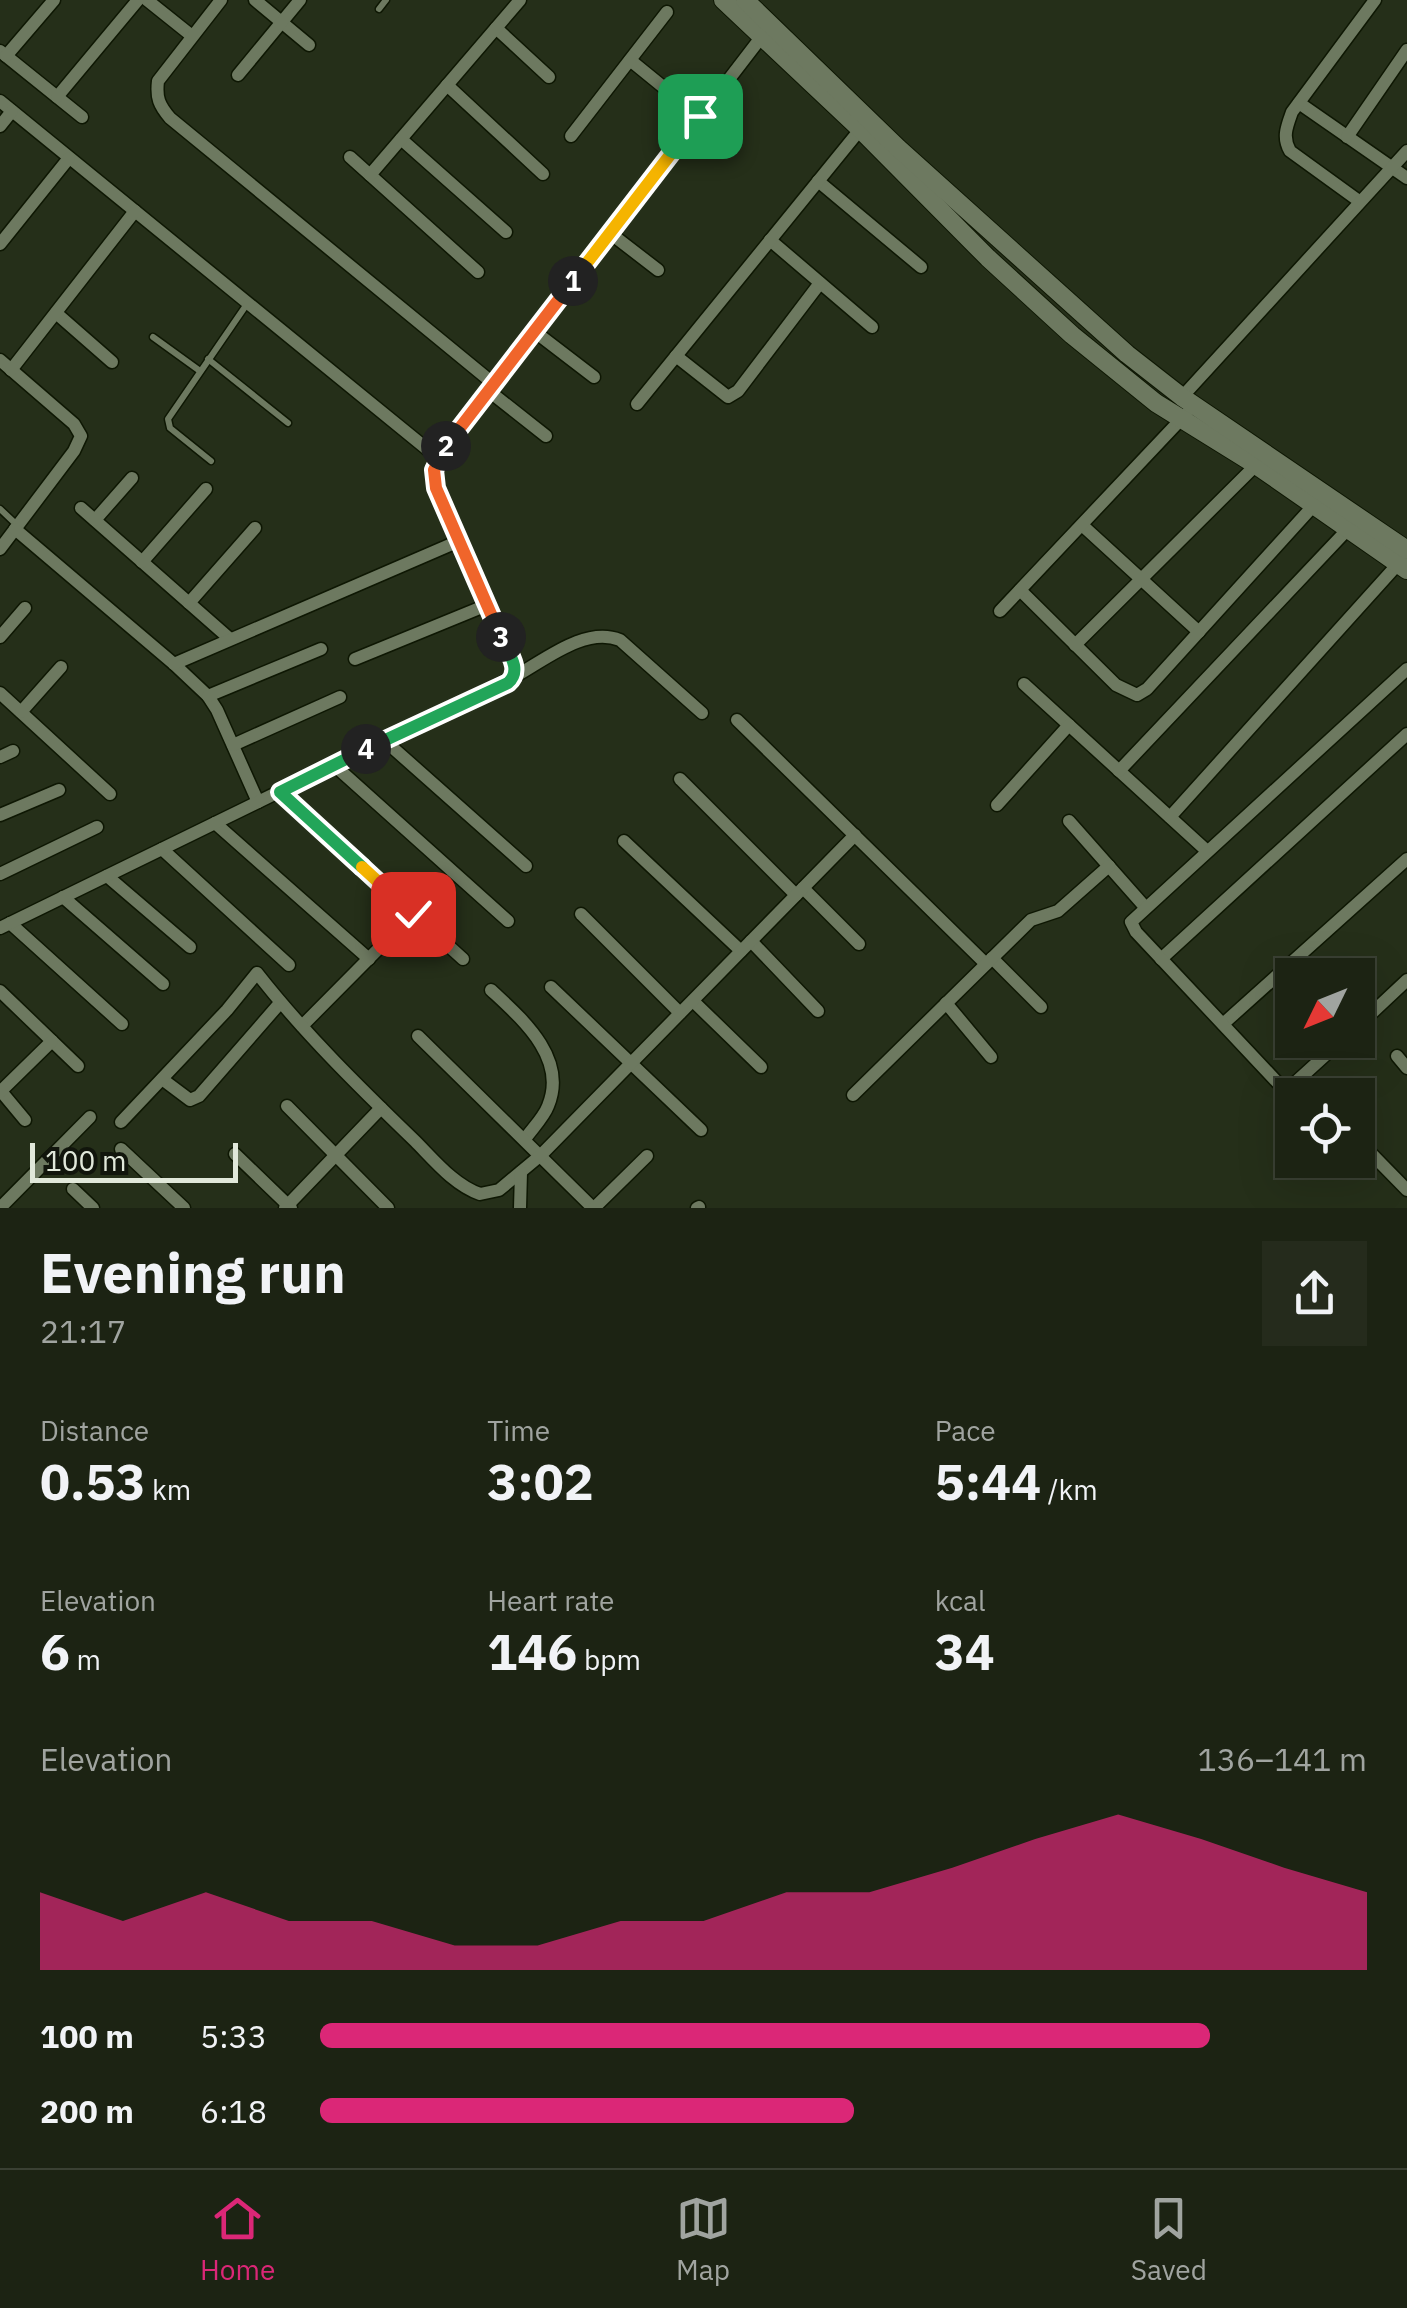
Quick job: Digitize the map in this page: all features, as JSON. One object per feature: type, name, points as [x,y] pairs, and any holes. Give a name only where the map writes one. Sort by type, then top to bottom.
[{"type":"main road","points":[[723,0],[767,30]]},
{"type":"main road","points":[[745,0],[767,30],[864,124],[988,258],[1072,334],[1156,402],[1186,407],[1404,561]]},
{"type":"main road","points":[[1186,407],[1256,465],[1348,529],[1404,561]]},
{"type":"street","points":[[54,0],[3,54],[82,117]]},
{"type":"street","points":[[57,97],[138,0]]},
{"type":"street","points":[[146,0],[192,36]]},
{"type":"street","points":[[221,0],[158,81],[156,96],[170,118],[546,436]]},
{"type":"street","points":[[254,0],[309,45]]},
{"type":"street","points":[[238,76],[300,0]]},
{"type":"street","points":[[370,176],[520,0]]},
{"type":"street","points":[[1359,201],[1290,152],[1285,142],[1286,129],[1299,103],[1375,0]]},
{"type":"street","points":[[571,136],[667,12]]},
{"type":"street","points":[[496,28],[550,76]]},
{"type":"street","points":[[514,677],[516,669],[436,488],[434,470],[438,458],[767,30]]},
{"type":"street","points":[[1347,136],[1407,50]]},
{"type":"street","points":[[630,60],[700,116]]},
{"type":"street","points":[[447,85],[543,174]]},
{"type":"street","points":[[0,101],[438,458]]},
{"type":"street","points":[[1299,103],[1407,178]]},
{"type":"street","points":[[0,126],[12,111]]},
{"type":"street","points":[[637,404],[864,124]]},
{"type":"street","points":[[401,140],[506,232]]},
{"type":"street","points":[[1000,612],[1082,525],[1359,201],[1407,151]]},
{"type":"street","points":[[350,157],[478,272]]},
{"type":"street","points":[[0,244],[70,158]]},
{"type":"street","points":[[818,181],[920,266]]},
{"type":"street","points":[[0,549],[74,452],[80,436],[74,424],[6,365],[56,312],[135,211]]},
{"type":"street","points":[[610,233],[658,270]]},
{"type":"street","points":[[770,240],[872,327]]},
{"type":"street","points":[[676,356],[728,397],[738,391],[820,283]]},
{"type":"street","points":[[56,312],[112,362]]},
{"type":"street","points":[[534,331],[594,378]]},
{"type":"street","points":[[1075,644],[1256,465]]},
{"type":"street","points":[[95,520],[132,478]]},
{"type":"street","points":[[142,562],[206,489]]},
{"type":"street","points":[[1020,590],[1116,685],[1137,695],[1147,690],[1314,505]]},
{"type":"street","points":[[81,508],[230,640]]},
{"type":"street","points":[[1082,525],[1199,632]]},
{"type":"street","points":[[17,527],[208,696],[258,802]]},
{"type":"street","points":[[189,603],[255,528]]},
{"type":"street","points":[[1119,771],[1348,529]]},
{"type":"street","points":[[174,664],[459,541]]},
{"type":"street","points":[[1170,817],[1404,561]]},
{"type":"street","points":[[354,658],[487,605]]},
{"type":"street","points":[[0,637],[25,608]]},
{"type":"street","points":[[122,1024],[5,926],[514,677],[592,634],[620,640],[702,713]]},
{"type":"street","points":[[208,696],[320,649]]},
{"type":"street","points":[[21,712],[61,667]]},
{"type":"street","points":[[1278,1078],[1132,928],[1134,918],[1407,670]]},
{"type":"street","points":[[1024,684],[1207,852]]},
{"type":"street","points":[[0,693],[110,794]]},
{"type":"street","points":[[233,745],[340,697]]},
{"type":"street","points":[[737,720],[1041,1007]]},
{"type":"street","points":[[997,806],[1069,725]]},
{"type":"street","points":[[1161,959],[1407,734]]},
{"type":"street","points":[[384,740],[526,866]]},
{"type":"street","points":[[334,765],[508,920]]},
{"type":"street","points":[[680,779],[859,944]]},
{"type":"street","points":[[0,815],[59,790]]},
{"type":"street","points":[[280,792],[462,959]]},
{"type":"street","points":[[1069,821],[1145,908]]},
{"type":"street","points":[[215,823],[369,959]]},
{"type":"street","points":[[0,874],[97,827]]},
{"type":"street","points":[[121,1122],[227,1010],[256,973],[380,1108],[470,1191],[480,1194],[499,1190],[542,1155],[855,835]]},
{"type":"street","points":[[624,841],[818,1011]]},
{"type":"street","points":[[162,849],[289,965]]},
{"type":"street","points":[[1222,1024],[1407,859]]},
{"type":"street","points":[[853,1095],[1031,920],[1058,911],[1109,866]]},
{"type":"street","points":[[107,876],[190,946]]},
{"type":"street","points":[[63,898],[163,984]]},
{"type":"street","points":[[302,1026],[413,914]]},
{"type":"street","points":[[581,914],[680,1013]]},
{"type":"street","points":[[1375,1010],[1407,980]]},
{"type":"street","points":[[551,988],[702,1130]]},
{"type":"street","points":[[491,990],[543,1046],[553,1080],[548,1106],[525,1139]]},
{"type":"street","points":[[0,991],[78,1066]]},
{"type":"street","points":[[693,1001],[761,1066]]},
{"type":"street","points":[[162,1079],[182,1098],[199,1096],[280,1003]]},
{"type":"street","points":[[946,1003],[991,1056]]},
{"type":"street","points":[[418,1036],[542,1155],[590,1207],[648,1156]]},
{"type":"street","points":[[24,1120],[0,1091],[52,1040]]},
{"type":"street","points":[[1397,1056],[1407,1068]]},
{"type":"street","points":[[1307,1078],[1325,1058]]},
{"type":"street","points":[[287,1106],[388,1208]]},
{"type":"street","points":[[235,1154],[288,1207],[380,1108]]},
{"type":"street","points":[[0,1208],[90,1116]]},
{"type":"street","points":[[121,1149],[184,1208]]},
{"type":"street","points":[[1375,1157],[1407,1190]]},
{"type":"street","points":[[520,1208],[521,1172]]},
{"type":"street","points":[[73,1189],[94,1208]]},
{"type":"lane","points":[[379,9],[386,0]]},
{"type":"lane","points":[[212,460],[170,428],[168,419],[248,303]]},
{"type":"lane","points":[[153,336],[200,371]]},
{"type":"lane","points":[[208,359],[288,422]]},
{"type":"lane","points":[[0,508],[17,527]]},
{"type":"route","points":[[413,914],[280,792],[514,677],[516,669],[436,488],[434,470],[448,442],[700,116]]}]
